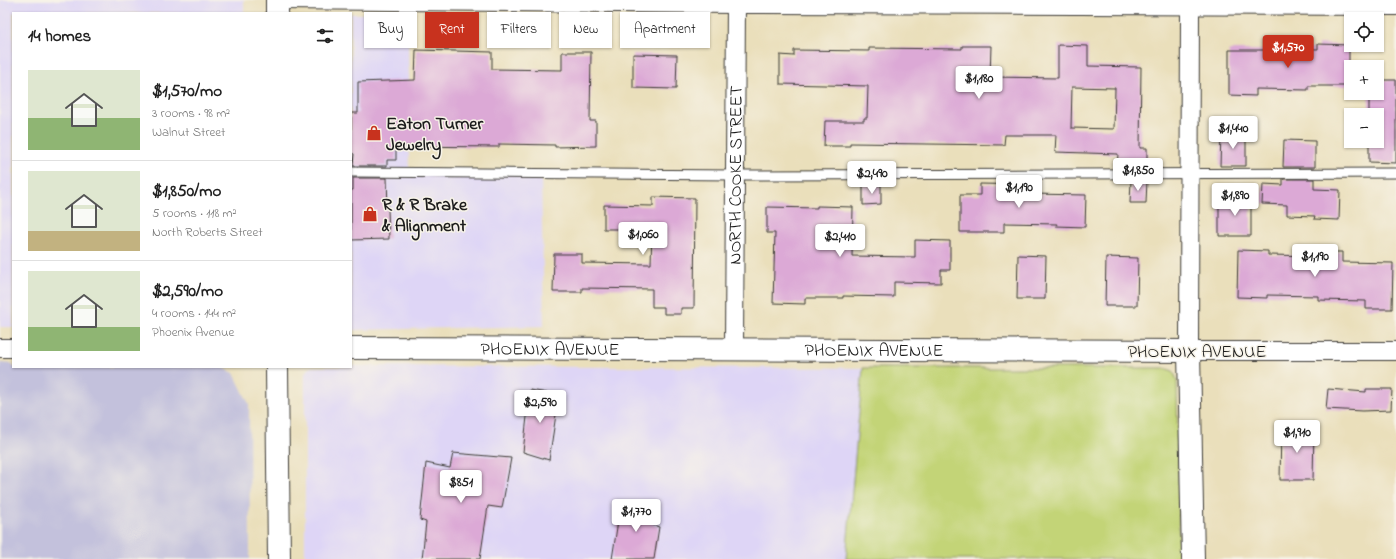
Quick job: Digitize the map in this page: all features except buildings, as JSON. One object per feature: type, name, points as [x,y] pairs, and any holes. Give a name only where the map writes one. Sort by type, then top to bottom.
[{"type":"street","points":[[277,12],[278,0],[1078,2],[1190,6],[1396,6]]},
{"type":"street","name":"NORTH COOKE STREET","points":[[734,350],[736,2]]},
{"type":"street","points":[[1190,6],[1189,351],[1193,559]]},
{"type":"street","points":[[0,348],[12,348]]},
{"type":"street","name":"PHOENIX AVENUE","points":[[352,348],[1396,351]]},
{"type":"street","points":[[277,368],[279,559]]},
{"type":"lane","points":[[352,172],[735,175],[1396,174]]},
{"type":"shaded area","points":[[0,0],[244,0],[244,12],[12,12],[12,327],[0,327]]},
{"type":"shaded area","points":[[352,14],[364,14],[364,48],[408,48],[409,172],[541,173],[544,326],[352,330]]},
{"type":"shaded area","points":[[0,363],[12,364],[12,368],[224,368],[234,373],[249,404],[250,559],[0,559]]},
{"type":"shaded area","points":[[352,366],[863,368],[846,559],[305,559],[305,374],[310,368],[352,368]]},
{"type":"green space","points":[[863,368],[1164,368],[1173,371],[1177,380],[1179,559],[846,559]]},
{"type":"place","name":"Eaton Turner Jewelry","points":[[374,133]]},
{"type":"place","name":"R & R Brake & Alignment","points":[[370,214]]}]
